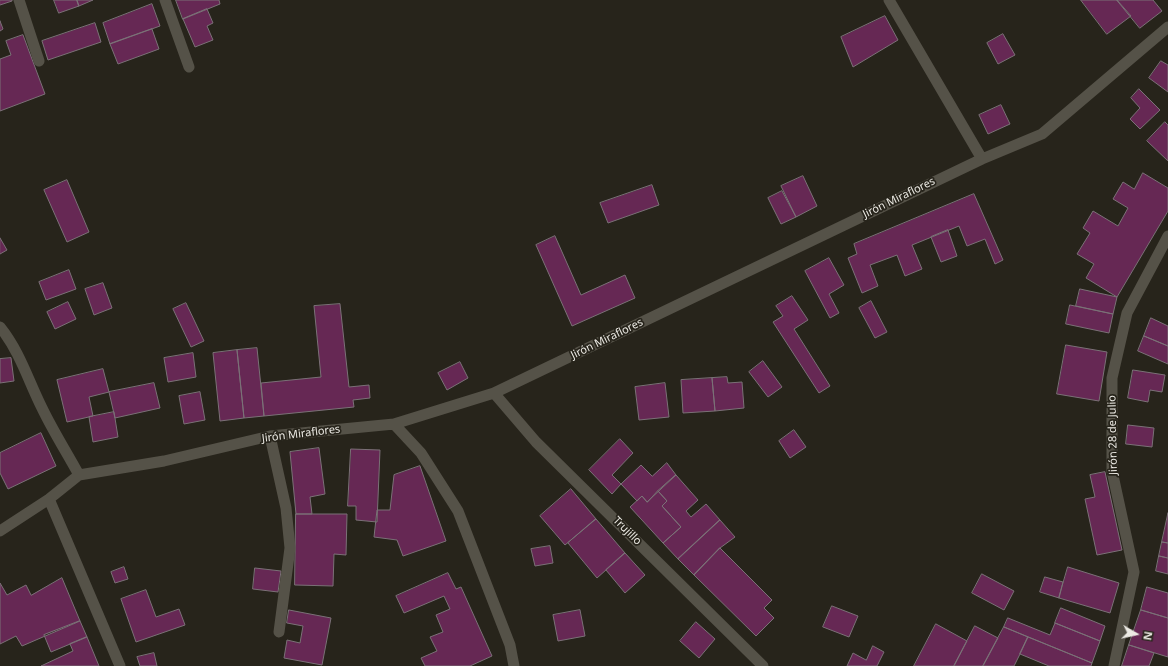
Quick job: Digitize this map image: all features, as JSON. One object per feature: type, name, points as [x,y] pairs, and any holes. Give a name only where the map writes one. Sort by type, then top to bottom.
[{"type":"street","points":[[19,0],[39,61]]},
{"type":"street","points":[[165,0],[189,67]]},
{"type":"street","points":[[889,0],[982,159]]},
{"type":"street","name":"Jirón Miraflores","points":[[0,531],[49,498],[79,475],[164,461],[270,436],[394,424],[494,393],[982,159],[1042,134],[1168,27]]},
{"type":"street","name":"Jirón 28 de Julio","points":[[1114,666],[1134,572],[1112,471],[1112,378],[1126,313],[1168,236]]},
{"type":"street","points":[[0,327],[18,354],[31,380],[42,408],[79,475]]},
{"type":"street","name":"Trujillo","points":[[494,393],[536,442],[763,666]]},
{"type":"street","points":[[394,424],[421,453],[458,510],[510,645],[514,666]]},
{"type":"street","points":[[270,436],[286,508],[290,548],[279,632]]},
{"type":"street","points":[[49,498],[120,666]]},
{"type":"building","points":[[0,0],[12,0],[12,1],[0,5]]},
{"type":"building","points":[[54,0],[77,0],[79,6],[59,13]]},
{"type":"building","points":[[77,0],[93,0],[79,6]]},
{"type":"building","points":[[176,0],[219,0],[220,4],[183,19]]},
{"type":"building","points":[[1081,0],[1117,0],[1131,16],[1107,34]]},
{"type":"building","points":[[1117,0],[1153,0],[1162,11],[1140,28]]},
{"type":"building","points":[[152,4],[160,26],[110,44],[103,23]]},
{"type":"building","points":[[207,9],[213,23],[207,26],[213,40],[195,47],[183,19]]},
{"type":"building","points":[[885,16],[898,40],[853,67],[841,37]]},
{"type":"building","points":[[0,21],[3,29],[0,31]]},
{"type":"building","points":[[95,23],[101,42],[48,60],[42,41]]},
{"type":"building","points":[[152,29],[159,49],[118,64],[110,44]]},
{"type":"building","points":[[1003,34],[1015,55],[998,64],[987,43]]},
{"type":"building","points":[[23,35],[45,94],[0,111],[0,59],[11,55],[6,41]]},
{"type":"building","points":[[1161,61],[1168,65],[1168,92],[1149,78]]},
{"type":"building","points":[[1139,89],[1160,110],[1140,129],[1130,119],[1140,108],[1131,98]]},
{"type":"building","points":[[1001,105],[1010,124],[988,134],[979,115]]},
{"type":"building","points":[[1165,122],[1168,125],[1168,161],[1147,141]]},
{"type":"building","points":[[1143,173],[1168,188],[1168,211],[1117,297],[1086,278],[1094,264],[1077,254],[1090,233],[1083,228],[1093,211],[1118,226],[1128,208],[1113,199],[1123,182],[1134,189]]},
{"type":"building","points":[[803,176],[817,206],[796,217],[781,186]]},
{"type":"building","points":[[67,180],[89,232],[67,242],[44,190]]},
{"type":"building","points":[[652,185],[659,205],[608,223],[600,203]]},
{"type":"building","points":[[782,191],[796,217],[781,224],[768,198]]},
{"type":"building","points":[[974,194],[1003,260],[995,264],[985,239],[967,246],[959,226],[912,245],[922,269],[905,276],[897,255],[870,265],[878,286],[862,293],[848,258],[857,254],[854,244]]},
{"type":"building","points":[[948,230],[957,256],[941,262],[931,237]]},
{"type":"building","points":[[555,236],[581,295],[625,275],[635,298],[572,326],[536,245]]},
{"type":"building","points":[[0,238],[7,250],[0,254]]},
{"type":"building","points":[[829,258],[844,285],[829,294],[839,313],[830,318],[805,271]]},
{"type":"building","points":[[69,270],[76,289],[46,300],[39,282]]},
{"type":"building","points":[[103,283],[112,308],[94,315],[85,289]]},
{"type":"building","points":[[1080,289],[1117,297],[1113,314],[1076,306]]},
{"type":"building","points":[[792,296],[808,320],[794,329],[830,386],[819,393],[773,322],[783,316],[776,306]]},
{"type":"building","points":[[871,301],[887,332],[875,338],[859,308]]},
{"type":"building","points":[[68,302],[76,319],[55,329],[47,312]]},
{"type":"building","points":[[186,303],[204,341],[191,347],[173,309]]},
{"type":"building","points":[[340,304],[349,387],[369,385],[370,398],[353,400],[354,407],[264,416],[261,383],[321,377],[314,306]]},
{"type":"building","points":[[1070,305],[1113,314],[1109,333],[1066,324]]},
{"type":"building","points":[[1151,318],[1168,326],[1168,346],[1144,336]]},
{"type":"building","points":[[1144,336],[1168,346],[1168,364],[1138,351]]},
{"type":"building","points":[[1066,345],[1107,352],[1099,401],[1057,394]]},
{"type":"building","points":[[257,348],[264,416],[244,418],[237,350]]},
{"type":"building","points":[[237,350],[244,418],[220,421],[213,353]]},
{"type":"building","points":[[193,353],[196,377],[168,382],[164,358]]},
{"type":"building","points":[[11,358],[14,381],[0,383],[0,359]]},
{"type":"building","points":[[763,361],[782,387],[768,397],[749,372]]},
{"type":"building","points":[[460,362],[468,378],[447,390],[438,373]]},
{"type":"building","points":[[103,369],[109,392],[89,397],[93,416],[67,422],[57,380]]},
{"type":"building","points":[[1133,370],[1165,375],[1162,392],[1150,390],[1148,402],[1128,398]]},
{"type":"building","points":[[727,377],[728,383],[742,382],[744,408],[715,411],[712,378]]},
{"type":"building","points":[[712,378],[715,411],[683,413],[681,380]]},
{"type":"building","points":[[154,383],[160,408],[115,418],[109,392]]},
{"type":"building","points":[[665,383],[669,417],[639,420],[635,387]]},
{"type":"building","points":[[200,392],[205,420],[184,424],[179,396]]},
{"type":"building","points":[[114,412],[118,437],[93,442],[89,417]]},
{"type":"building","points":[[1128,425],[1154,428],[1152,447],[1126,444]]},
{"type":"building","points":[[794,430],[806,447],[790,458],[779,441]]},
{"type":"building","points":[[41,433],[56,466],[8,489],[0,473],[0,453]]},
{"type":"building","points":[[620,439],[633,453],[612,475],[621,484],[612,494],[589,470]]},
{"type":"building","points":[[319,448],[325,494],[310,497],[312,514],[296,514],[290,452]]},
{"type":"building","points":[[351,449],[380,450],[377,522],[356,520],[356,506],[348,506]]},
{"type":"building","points":[[667,463],[676,475],[647,502],[642,496],[637,501],[621,484],[641,465],[652,476]]},
{"type":"building","points":[[420,466],[446,541],[403,556],[397,540],[374,537],[377,510],[390,510],[394,475]]},
{"type":"building","points":[[1105,472],[1122,550],[1097,555],[1085,499],[1095,497],[1090,475]]},
{"type":"building","points":[[676,475],[698,500],[686,511],[691,517],[706,504],[720,520],[678,559],[663,543],[681,527],[662,506],[667,501],[658,491]]},
{"type":"building","points":[[571,489],[596,519],[565,545],[540,516]]},
{"type":"building","points":[[658,491],[667,501],[662,506],[681,527],[663,543],[630,507],[642,496],[647,502]]},
{"type":"building","points":[[1168,513],[1168,543],[1162,542]]},
{"type":"building","points":[[296,514],[347,514],[346,555],[334,554],[333,586],[295,585]]},
{"type":"building","points":[[596,519],[625,553],[597,578],[568,543]]},
{"type":"building","points":[[720,520],[735,537],[720,548],[694,575],[678,559]]},
{"type":"building","points":[[1162,542],[1168,543],[1168,558],[1159,556]]},
{"type":"building","points":[[550,546],[553,563],[535,566],[531,549]]},
{"type":"building","points":[[720,548],[772,600],[764,608],[774,618],[756,636],[694,575]]},
{"type":"building","points":[[625,553],[645,575],[625,593],[606,570]]},
{"type":"building","points":[[1159,556],[1168,558],[1168,574],[1156,571]]},
{"type":"building","points":[[124,567],[128,579],[115,583],[111,572]]},
{"type":"building","points":[[1068,567],[1119,583],[1110,613],[1059,598]]},
{"type":"building","points":[[255,568],[281,571],[278,592],[253,589]]},
{"type":"building","points":[[448,573],[456,589],[461,587],[492,656],[470,666],[425,666],[421,658],[437,651],[430,637],[443,632],[436,615],[450,609],[444,596],[404,613],[396,596]]},
{"type":"building","points":[[982,574],[1014,591],[1004,610],[972,593]]},
{"type":"building","points":[[1045,577],[1063,582],[1059,598],[1040,592]]},
{"type":"building","points":[[62,578],[80,621],[22,646],[16,636],[0,644],[0,583],[7,595],[26,585],[31,595]]},
{"type":"building","points":[[1147,587],[1168,593],[1168,618],[1141,610]]},
{"type":"building","points":[[146,590],[156,617],[179,609],[185,625],[136,642],[121,599]]},
{"type":"building","points":[[832,606],[858,616],[849,637],[823,627]]},
{"type":"building","points":[[1061,608],[1105,626],[1100,641],[1055,623]]},
{"type":"building","points":[[289,610],[331,618],[322,665],[284,658],[287,640],[300,643],[303,626],[287,623]]},
{"type":"building","points":[[580,610],[585,636],[558,641],[553,615]]},
{"type":"building","points":[[1141,610],[1168,618],[1168,657],[1129,645]]},
{"type":"building","points":[[1008,618],[1050,635],[1055,623],[1100,641],[1092,663],[1004,627]]},
{"type":"building","points":[[80,621],[87,637],[51,652],[44,635]]},
{"type":"building","points":[[696,622],[715,639],[699,658],[680,641]]},
{"type":"building","points":[[936,624],[967,641],[954,666],[914,666]]},
{"type":"building","points":[[975,626],[998,638],[983,666],[954,666]]},
{"type":"building","points":[[1004,627],[1028,637],[1014,666],[983,666]]},
{"type":"building","points":[[87,637],[99,666],[41,666],[73,651],[70,644]]},
{"type":"building","points":[[1028,637],[1092,663],[1091,666],[1049,666],[1020,654]]},
{"type":"building","points":[[1129,645],[1154,653],[1149,666],[1122,666]]},
{"type":"building","points":[[873,646],[884,652],[877,666],[847,666],[853,653],[866,660]]},
{"type":"building","points":[[154,653],[157,666],[140,666],[137,657]]}]
